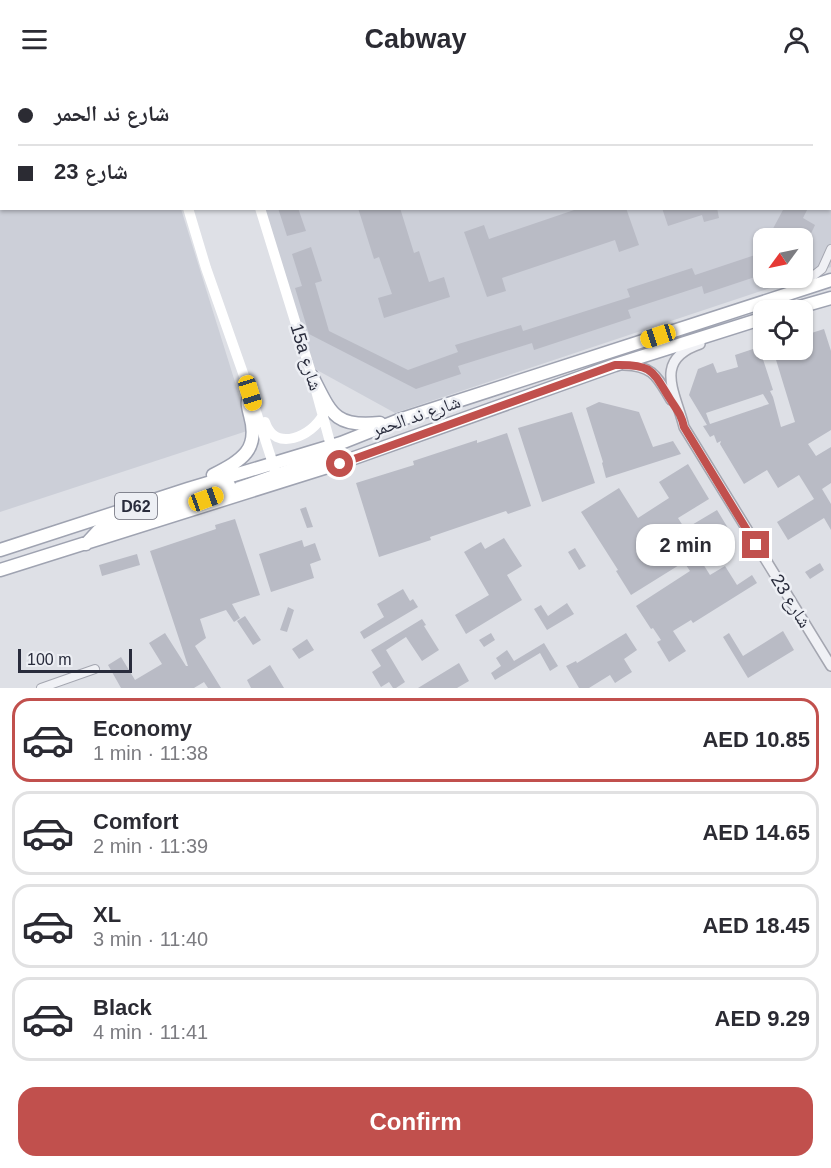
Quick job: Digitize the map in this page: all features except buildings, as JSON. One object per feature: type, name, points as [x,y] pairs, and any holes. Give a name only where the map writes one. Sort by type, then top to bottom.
[{"type":"main road","points":[[189,210],[206,268],[279,472]]},
{"type":"main road","name":"15a شارع","points":[[261,210],[331,446]]},
{"type":"main road","name":"شارع ند الحمر","points":[[0,570],[170,517],[279,472],[331,446],[399,420],[831,280]]},
{"type":"main road","points":[[813,303],[831,298]]},
{"type":"main road","name":"شارع ند الحمر","points":[[0,550],[250,470],[279,472],[340,464],[609,368],[753,321]]},
{"type":"main road","points":[[597,383],[609,368]]},
{"type":"main road","points":[[312,376],[329,409],[343,420],[361,425],[399,420]]},
{"type":"main road","points":[[250,393],[260,409],[268,431],[278,439],[293,438],[307,433],[316,426],[323,415]]},
{"type":"main road","points":[[188,489],[231,466],[248,451],[254,434],[248,404],[250,393]]},
{"type":"main road","points":[[515,413],[526,398]]},
{"type":"main road","points":[[340,464],[332,458],[332,452],[336,448],[432,417],[454,403]]},
{"type":"main road","points":[[86,544],[104,527],[249,478],[252,475],[250,470]]},
{"type":"street","points":[[794,291],[822,268],[831,249]]},
{"type":"street","name":"شارع 23","points":[[724,330],[714,339],[687,349],[672,366],[670,381],[684,427],[831,666]]},
{"type":"street","name":"شارع 23","points":[[609,368],[637,365],[652,372],[680,411]]},
{"type":"street","points":[[41,688],[95,669]]},
{"type":"shaded area","points":[[0,210],[181,210],[250,430],[0,512]]},
{"type":"shaded area","points":[[256,210],[831,210],[831,267],[813,273],[813,228],[753,228],[753,288],[770,288],[395,413],[306,364]]},
{"type":"route","points":[[340,464],[615,365],[637,365],[652,372],[663,385],[670,399],[680,411],[684,427],[756,545]]}]
